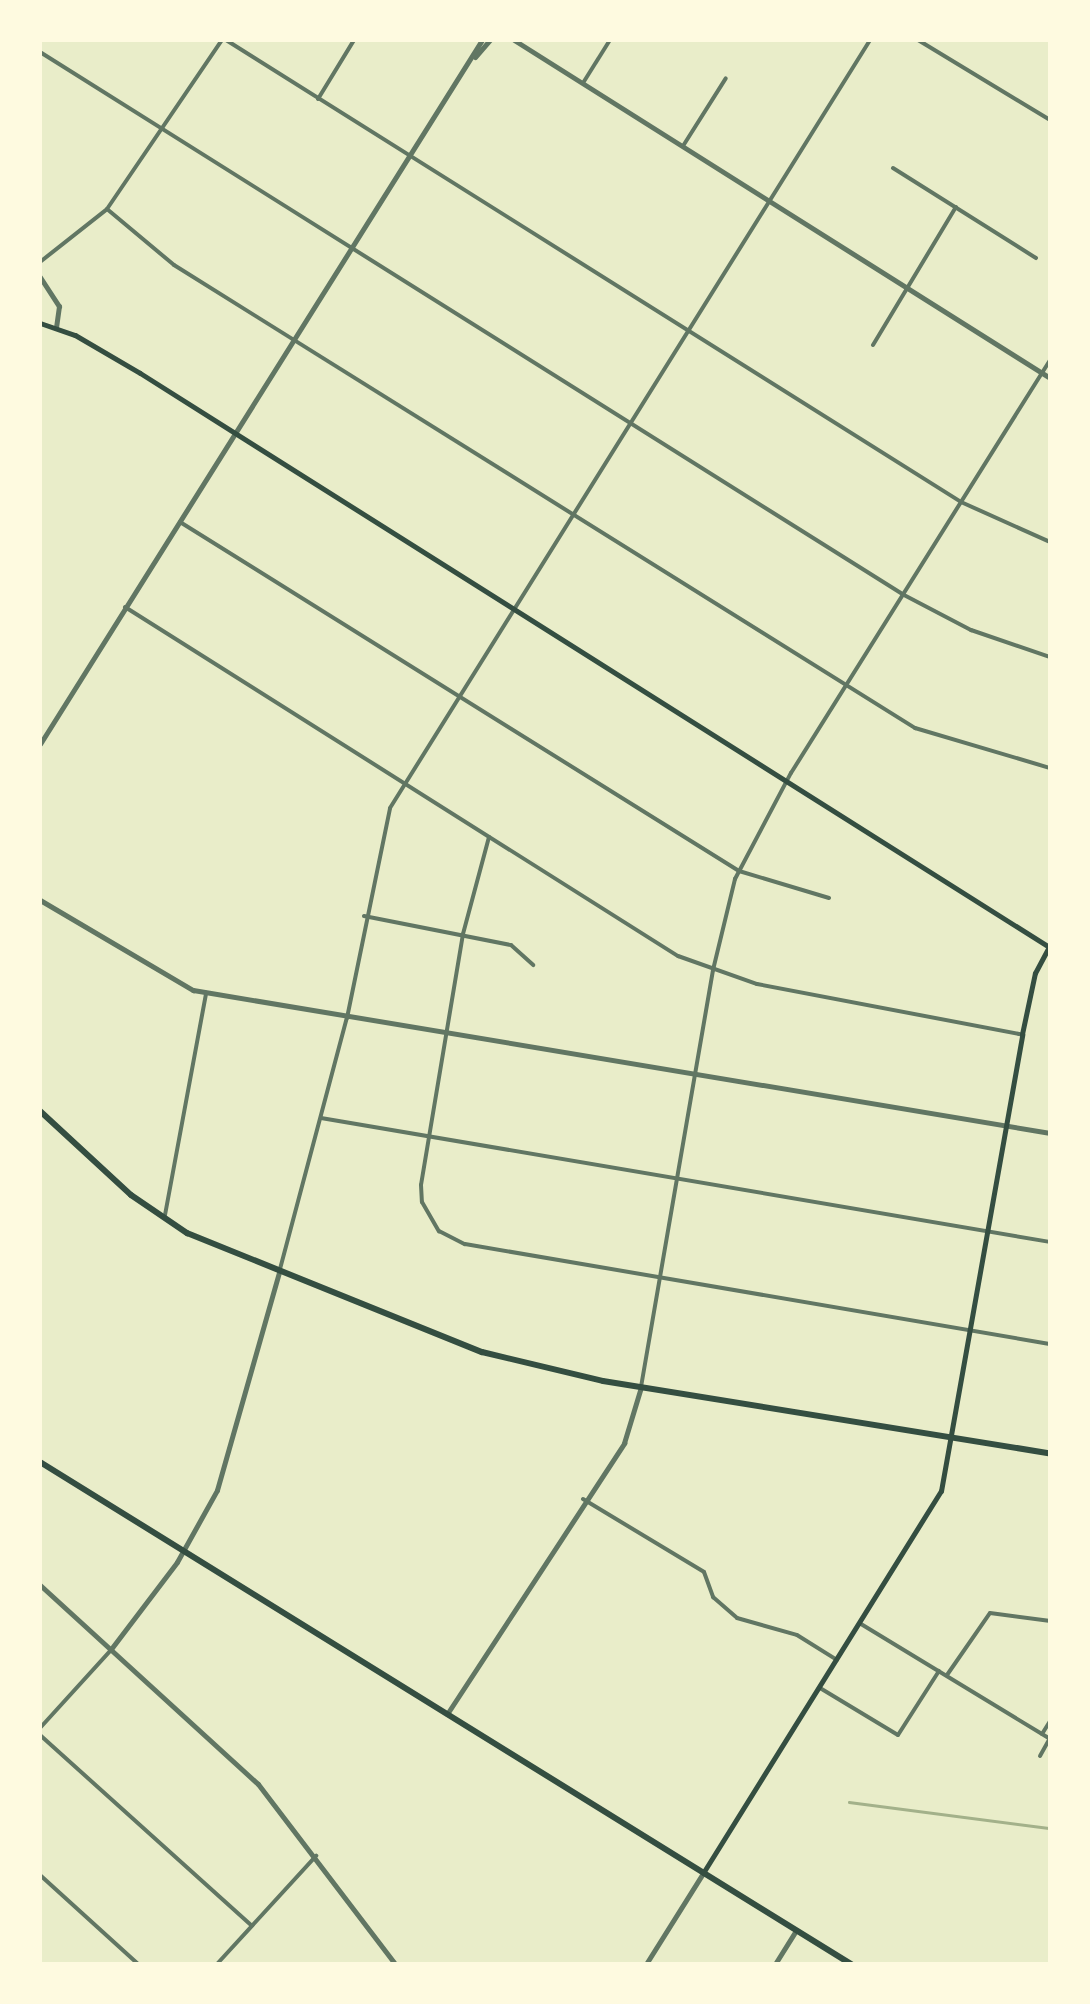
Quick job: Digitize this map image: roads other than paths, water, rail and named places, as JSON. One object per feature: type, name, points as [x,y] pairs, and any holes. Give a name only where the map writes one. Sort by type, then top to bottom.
[{"type":"main road","points":[[40,323],[56,328],[237,433],[1050,947],[1035,973],[1022,1034],[954,1438],[937,1501],[703,1873]]},
{"type":"main road","points":[[40,1110],[164,1220],[280,1272],[482,1352],[641,1387],[1050,1454]]},
{"type":"main road","points":[[40,1462],[851,1964]]},
{"type":"street","points":[[40,262],[107,209],[224,40],[960,502],[1050,542]]},
{"type":"street","points":[[318,98],[354,40]]},
{"type":"street","points":[[476,57],[482,40]]},
{"type":"street","points":[[40,744],[412,156],[490,40]]},
{"type":"street","points":[[514,40],[525,42],[1050,378]]},
{"type":"street","points":[[584,82],[610,40]]},
{"type":"street","points":[[252,1926],[40,1731],[111,1649],[184,1550],[225,1468],[347,1018],[379,838],[404,783],[870,40]]},
{"type":"street","points":[[918,40],[1050,120]]},
{"type":"street","points":[[40,52],[904,594],[971,630],[1050,657]]},
{"type":"street","points":[[683,146],[726,78]]},
{"type":"street","points":[[894,168],[1036,258]]},
{"type":"street","points":[[873,345],[956,207]]},
{"type":"street","points":[[107,209],[174,265],[915,728],[1050,768]]},
{"type":"street","points":[[40,277],[58,306],[56,328]]},
{"type":"street","points":[[447,1714],[584,1499],[624,1444],[641,1387],[713,970],[739,871],[786,781],[1050,360]]},
{"type":"street","points":[[180,522],[739,871],[829,898]]},
{"type":"street","points":[[125,607],[678,956],[713,970],[1022,1034]]},
{"type":"street","points":[[490,837],[463,934],[430,1135],[422,1202],[435,1226],[458,1242],[1050,1344]]},
{"type":"street","points":[[40,900],[164,978],[206,993],[1006,1129],[1050,1133]]},
{"type":"street","points":[[364,916],[511,945],[533,966]]},
{"type":"street","points":[[164,1220],[206,993]]},
{"type":"street","points":[[322,1118],[1050,1242]]},
{"type":"street","points":[[584,1499],[704,1572],[713,1596],[737,1618],[797,1635],[837,1660]]},
{"type":"street","points":[[40,1585],[258,1784],[395,1964]]},
{"type":"street","points":[[947,1676],[990,1613],[1050,1620]]},
{"type":"street","points":[[861,1624],[1050,1739],[1040,1756]]},
{"type":"street","points":[[820,1688],[898,1735],[938,1671]]},
{"type":"street","points":[[1042,1734],[1050,1721]]},
{"type":"street","points":[[217,1964],[316,1856]]},
{"type":"street","points":[[646,1964],[703,1873]]},
{"type":"street","points":[[40,1875],[138,1964]]},
{"type":"street","points":[[774,1964],[796,1930]]},
{"type":"waterway","points":[[849,1802],[1050,1828]]}]
